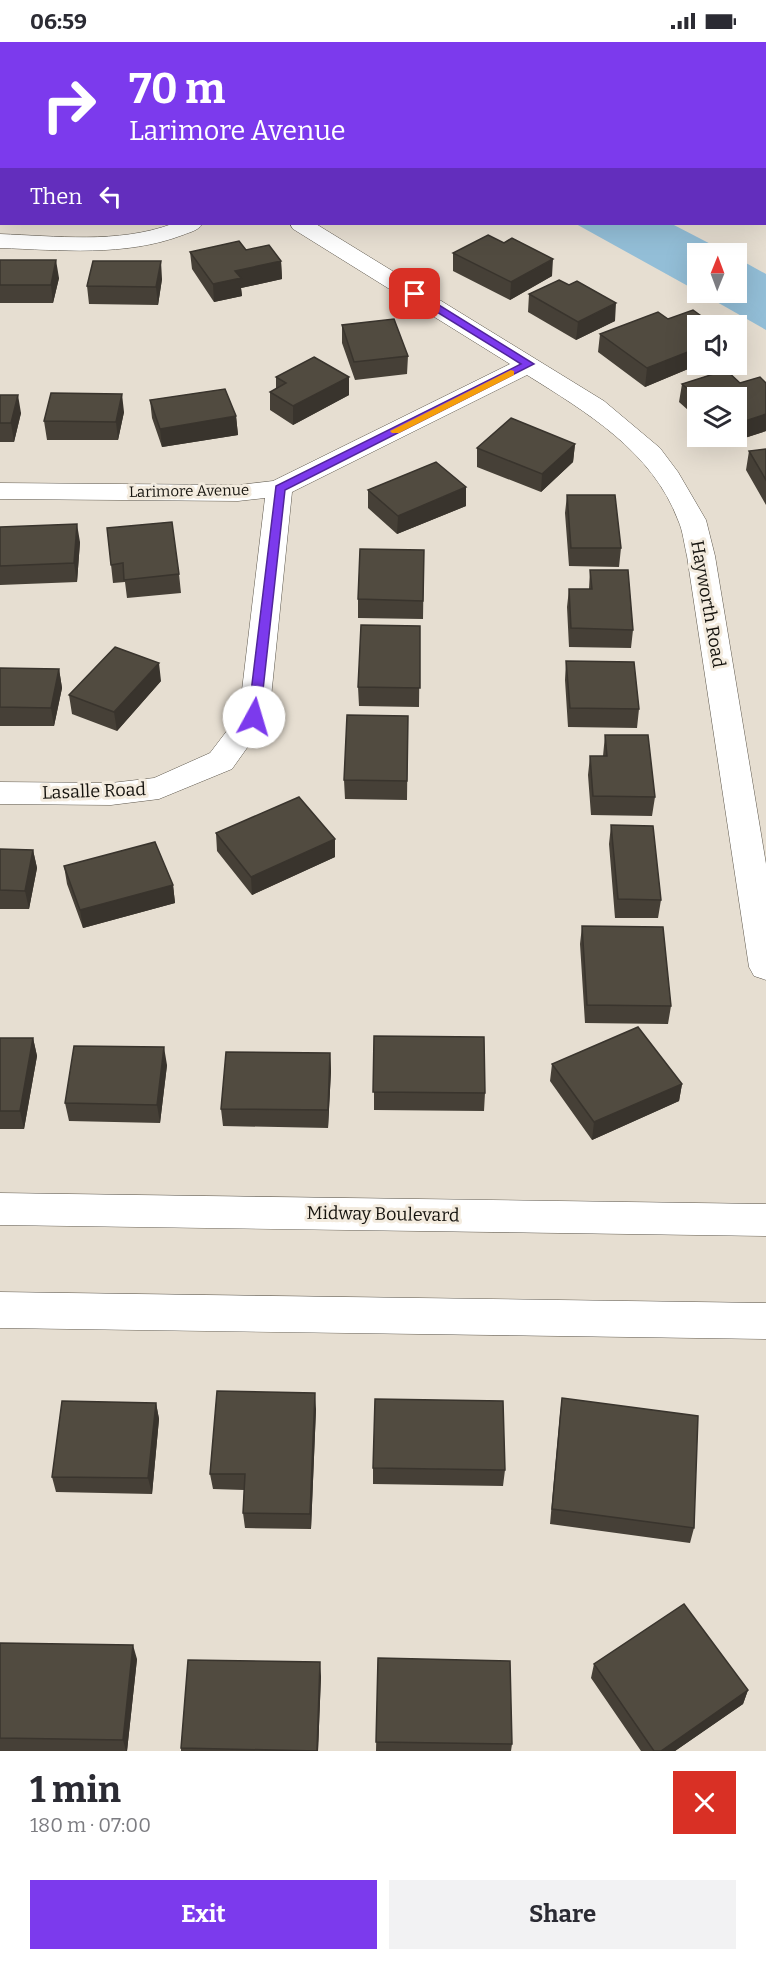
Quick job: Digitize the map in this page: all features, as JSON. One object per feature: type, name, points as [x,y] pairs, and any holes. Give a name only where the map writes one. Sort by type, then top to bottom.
[{"type":"street","points":[[0,242],[119,242],[172,232],[189,225]]},
{"type":"street","name":"Hayworth Road","points":[[303,225],[595,406],[651,454],[669,478],[692,520],[702,556],[766,967]]},
{"type":"street","name":"Larimore Avenue","points":[[0,491],[238,493],[279,488],[529,364]]},
{"type":"street","name":"Lasalle Road","points":[[0,793],[111,794],[159,788],[221,761],[254,717],[279,488]]},
{"type":"street","name":"Midway Boulevard","points":[[0,1209],[766,1220]]},
{"type":"street","points":[[0,1310],[766,1321]]},
{"type":"water","points":[[578,225],[674,225],[709,243],[687,243],[687,285]]},
{"type":"water","points":[[747,264],[766,274],[766,330],[747,319],[747,315],[740,315],[719,303],[747,303]]},
{"type":"building","points":[[488,235],[504,243],[512,238],[553,259],[511,282],[453,253]]},
{"type":"building","points":[[239,241],[246,250],[269,245],[281,261],[235,271],[241,278],[213,284],[190,252]]},
{"type":"building","points":[[0,260],[56,260],[51,285],[0,285]]},
{"type":"building","points":[[93,261],[161,261],[156,287],[87,286]]},
{"type":"building","points":[[559,280],[569,285],[577,281],[616,303],[578,322],[529,294]]},
{"type":"building","points":[[693,310],[700,315],[687,315],[687,352],[647,368],[600,334],[658,312],[668,319]]},
{"type":"building","points":[[394,319],[408,356],[354,362],[342,325]]},
{"type":"building","points":[[314,357],[349,377],[293,406],[270,392],[286,383],[276,377]]},
{"type":"building","points":[[710,375],[731,375],[740,383],[760,377],[766,383],[766,414],[747,420],[747,387],[687,388],[682,384]]},
{"type":"building","points":[[225,389],[236,416],[160,429],[150,400]]},
{"type":"building","points":[[51,393],[122,394],[116,422],[44,421]]},
{"type":"building","points":[[0,395],[18,395],[11,423],[0,423]]},
{"type":"building","points":[[511,418],[575,444],[542,474],[477,448]]},
{"type":"building","points":[[766,449],[766,480],[749,451]]},
{"type":"building","points":[[436,462],[466,487],[398,516],[368,490]]},
{"type":"building","points":[[567,495],[615,495],[621,548],[571,548]]},
{"type":"building","points":[[172,522],[179,574],[124,580],[123,563],[111,565],[107,528]]},
{"type":"building","points":[[77,524],[74,563],[0,566],[0,527]]},
{"type":"building","points":[[360,549],[424,550],[423,601],[358,599]]},
{"type":"building","points":[[590,570],[628,570],[633,630],[571,628],[569,589],[592,589]]},
{"type":"building","points":[[361,625],[420,626],[420,688],[358,687]]},
{"type":"building","points":[[115,647],[159,663],[114,712],[69,695]]},
{"type":"building","points":[[566,661],[634,662],[639,709],[570,708]]},
{"type":"building","points":[[0,668],[59,669],[51,708],[0,707]]},
{"type":"building","points":[[347,715],[408,716],[407,781],[344,780]]},
{"type":"building","points":[[605,735],[648,735],[655,797],[593,796],[590,756],[607,756]]},
{"type":"building","points":[[299,797],[335,839],[251,877],[216,833]]},
{"type":"building","points":[[611,825],[653,826],[661,900],[618,899]]},
{"type":"building","points":[[155,842],[173,885],[80,910],[64,866]]},
{"type":"building","points":[[0,849],[33,850],[25,891],[0,890]]},
{"type":"building","points":[[582,926],[663,927],[671,1006],[587,1005]]},
{"type":"building","points":[[638,1027],[682,1084],[594,1122],[552,1064]]},
{"type":"building","points":[[374,1036],[484,1037],[485,1093],[373,1092]]},
{"type":"building","points":[[0,1038],[33,1038],[20,1111],[0,1111]]},
{"type":"building","points":[[74,1046],[164,1047],[157,1105],[65,1103]]},
{"type":"building","points":[[226,1052],[330,1053],[328,1110],[221,1109]]},
{"type":"building","points":[[217,1391],[315,1393],[310,1514],[243,1513],[245,1474],[210,1474]]},
{"type":"building","points":[[562,1398],[698,1416],[694,1528],[552,1509]]},
{"type":"building","points":[[375,1399],[503,1401],[505,1470],[373,1468]]},
{"type":"building","points":[[62,1401],[156,1403],[148,1478],[52,1477]]},
{"type":"building","points":[[684,1604],[748,1690],[661,1751],[654,1751],[594,1664]]},
{"type":"building","points":[[0,1643],[133,1645],[123,1740],[0,1738]]},
{"type":"building","points":[[378,1658],[510,1661],[512,1744],[376,1742]]},
{"type":"building","points":[[188,1660],[320,1662],[317,1751],[181,1748]]},
{"type":"slow traffic","points":[[395,431],[511,373]]},
{"type":"route","points":[[254,717],[279,488],[529,364],[415,294]]}]
